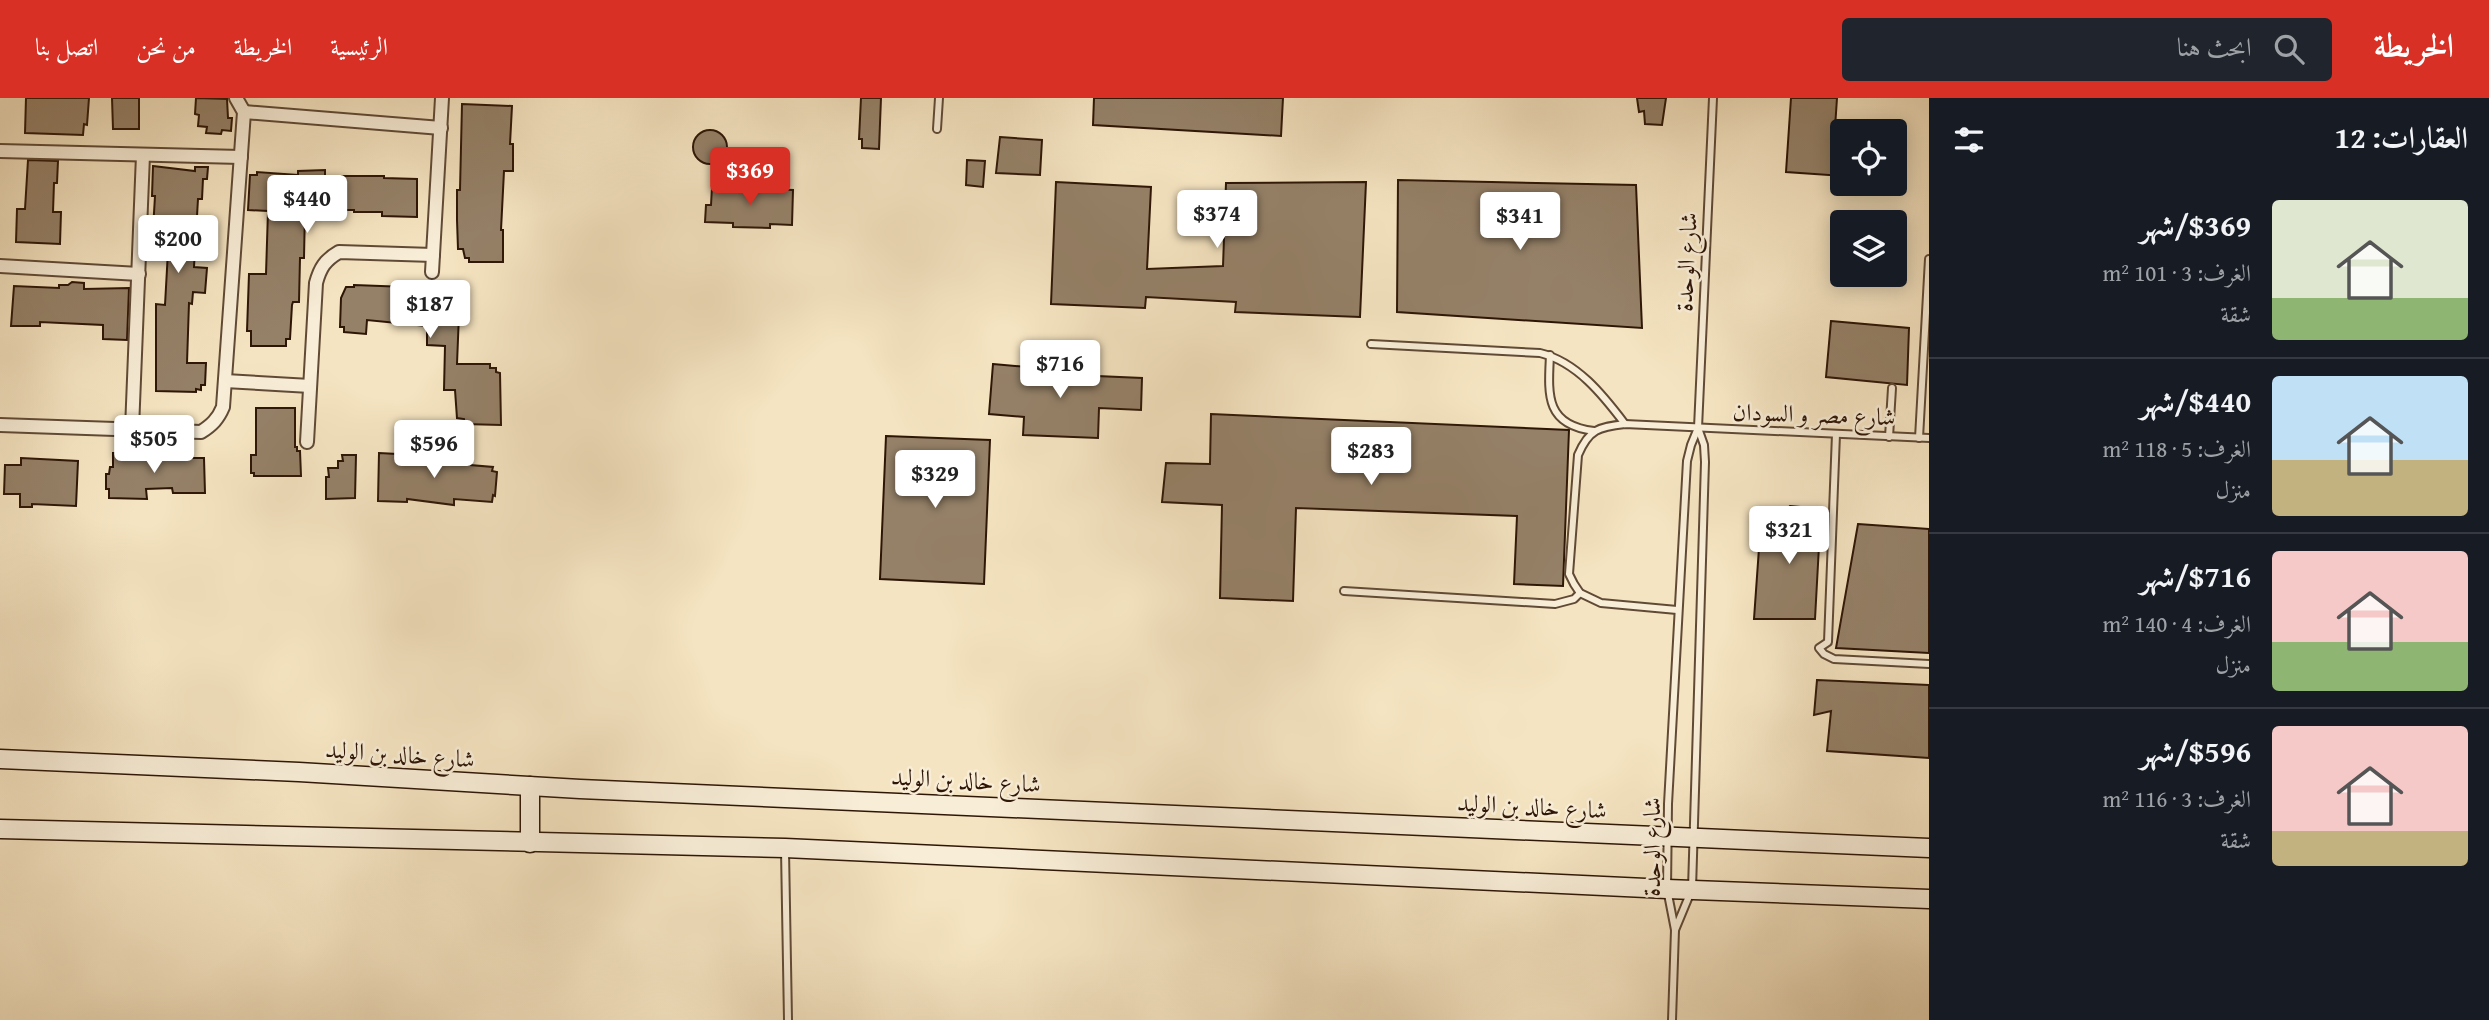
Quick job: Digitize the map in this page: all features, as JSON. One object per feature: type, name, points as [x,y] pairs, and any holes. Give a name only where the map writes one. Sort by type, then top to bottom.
[{"type":"main road","name":"شارع خالد بن الوليد","points":[[0,758],[530,786],[1929,848]]},
{"type":"main road","points":[[530,786],[530,843]]},
{"type":"main road","points":[[0,830],[785,849],[1929,899]]},
{"type":"street","points":[[0,425],[201,432],[219,418],[223,407],[244,112],[236,98]]},
{"type":"street","points":[[432,272],[442,98]]},
{"type":"street","points":[[244,112],[441,128]]},
{"type":"street","points":[[0,151],[241,158]]},
{"type":"street","points":[[132,429],[144,155]]},
{"type":"street","points":[[307,442],[319,270],[327,259],[339,252],[433,255]]},
{"type":"street","points":[[0,266],[138,274]]},
{"type":"street","points":[[225,381],[310,386]]},
{"type":"lane","points":[[937,129],[939,98]]},
{"type":"lane","name":"شارع الوحدة","points":[[1675,930],[1692,890],[1705,462],[1704,445],[1698,428],[1713,98]]},
{"type":"lane","points":[[1919,438],[1929,259]]},
{"type":"lane","points":[[1371,344],[1550,355],[1578,373],[1603,397],[1625,424]]},
{"type":"lane","points":[[1550,355],[1550,405],[1562,420],[1577,429],[1594,430]]},
{"type":"lane","points":[[1889,436],[1892,388]]},
{"type":"lane","name":"شارع مصر و السودان","points":[[1594,430],[1625,424],[1929,438]]},
{"type":"lane","name":"شارع الوحدة","points":[[1675,930],[1667,889],[1677,610],[1687,461],[1690,445],[1698,428]]},
{"type":"lane","points":[[1594,430],[1584,441],[1578,455],[1569,574],[1580,593],[1601,603],[1677,610]]},
{"type":"lane","points":[[1836,434],[1828,642],[1819,648],[1834,659],[1929,664]]},
{"type":"lane","points":[[1344,591],[1555,604],[1565,603],[1580,593]]},
{"type":"lane","points":[[785,849],[788,1020]]},
{"type":"lane","points":[[1672,1020],[1675,930]]},
{"type":"building","points":[[26,98],[89,98],[87,125],[84,124],[83,135],[25,133]]},
{"type":"building","points":[[112,98],[139,98],[139,129],[113,129]]},
{"type":"building","points":[[196,98],[227,99],[228,118],[232,118],[231,131],[222,130],[221,134],[206,133],[207,127],[198,126],[199,115],[195,114]]},
{"type":"building","points":[[861,98],[881,98],[879,149],[862,148],[862,139],[859,139]]},
{"type":"building","points":[[1094,98],[1283,98],[1281,136],[1093,125]]},
{"type":"building","points":[[1637,98],[1666,98],[1662,125],[1645,124],[1644,111],[1639,112]]},
{"type":"building","points":[[1791,98],[1837,98],[1836,119],[1830,119],[1830,175],[1786,172]]},
{"type":"building","points":[[462,104],[512,106],[510,144],[513,144],[513,171],[504,171],[501,230],[503,262],[469,262],[463,249],[458,249],[457,190],[460,190]]},
{"type":"building","points":[[710,130],[722,135],[727,147],[722,159],[710,164],[698,159],[693,147],[698,135]]},
{"type":"building","points":[[1000,137],[1042,140],[1040,175],[996,173]]},
{"type":"building","points":[[28,160],[58,161],[53,212],[61,212],[60,244],[16,242],[17,209],[25,209]]},
{"type":"building","points":[[967,160],[985,161],[983,187],[966,185]]},
{"type":"building","points":[[153,166],[195,171],[195,167],[208,167],[207,179],[203,179],[202,199],[198,199],[194,267],[207,268],[205,293],[193,292],[192,304],[189,303],[187,363],[206,363],[205,385],[201,385],[201,390],[196,389],[196,392],[156,391],[156,304],[165,305],[168,251],[152,247],[155,196],[152,196]]},
{"type":"building","points":[[325,170],[325,176],[417,179],[417,217],[382,216],[382,212],[354,210],[305,210],[304,258],[300,258],[299,302],[293,302],[292,305],[290,339],[286,339],[286,346],[251,346],[251,331],[247,331],[249,274],[266,274],[268,211],[248,210],[250,175],[257,175],[257,172],[298,175],[298,171]]},
{"type":"building","points":[[1398,180],[1636,185],[1642,328],[1397,312]]},
{"type":"building","points":[[1056,182],[1151,187],[1147,269],[1223,266],[1226,183],[1366,182],[1360,317],[1235,312],[1236,302],[1146,297],[1145,308],[1051,304]]},
{"type":"building","points":[[712,187],[793,190],[792,225],[770,224],[770,228],[733,227],[733,223],[705,222],[706,205],[711,205]]},
{"type":"building","points":[[84,283],[84,289],[129,288],[127,340],[103,339],[103,325],[40,322],[40,326],[11,326],[14,286],[59,288],[59,285]]},
{"type":"building","points":[[354,285],[460,289],[457,364],[490,364],[490,368],[496,368],[496,372],[500,373],[501,425],[464,424],[464,419],[457,418],[455,390],[444,390],[445,346],[427,345],[427,326],[367,320],[366,334],[344,332],[344,327],[340,327],[341,298],[346,287]]},
{"type":"building","points":[[1831,321],[1909,328],[1907,385],[1826,377]]},
{"type":"building","points":[[993,364],[1051,369],[1051,374],[1142,378],[1141,410],[1099,408],[1098,438],[1023,435],[1024,417],[989,414]]},
{"type":"building","points":[[256,408],[295,408],[295,447],[300,451],[301,476],[254,476],[254,473],[251,473],[251,455],[256,455]]},
{"type":"building","points":[[1211,414],[1569,430],[1563,586],[1514,584],[1517,516],[1296,508],[1293,601],[1220,598],[1222,505],[1162,502],[1166,463],[1210,464]]},
{"type":"building","points":[[886,436],[990,440],[984,584],[880,579]]},
{"type":"building","points":[[149,451],[149,457],[192,454],[192,458],[204,458],[205,493],[173,493],[172,488],[146,489],[147,499],[109,498],[106,474],[109,474],[110,467],[113,467],[113,453]]},
{"type":"building","points":[[379,453],[397,454],[397,459],[426,461],[427,453],[453,455],[453,459],[458,459],[458,464],[493,467],[492,471],[497,472],[495,496],[493,495],[492,502],[454,499],[454,505],[407,499],[407,502],[378,501]]},
{"type":"building","points":[[342,455],[356,455],[355,498],[326,499],[328,468],[338,468],[338,461],[343,461]]},
{"type":"building","points":[[21,458],[78,461],[76,506],[32,504],[32,507],[20,507],[20,494],[4,494],[5,465],[21,465]]},
{"type":"building","points":[[1790,506],[1821,509],[1815,619],[1754,619],[1760,534]]},
{"type":"building","points":[[1858,524],[1929,529],[1929,653],[1836,648]]},
{"type":"building","points":[[1817,680],[1929,685],[1929,758],[1827,751],[1831,711],[1814,715]]}]
